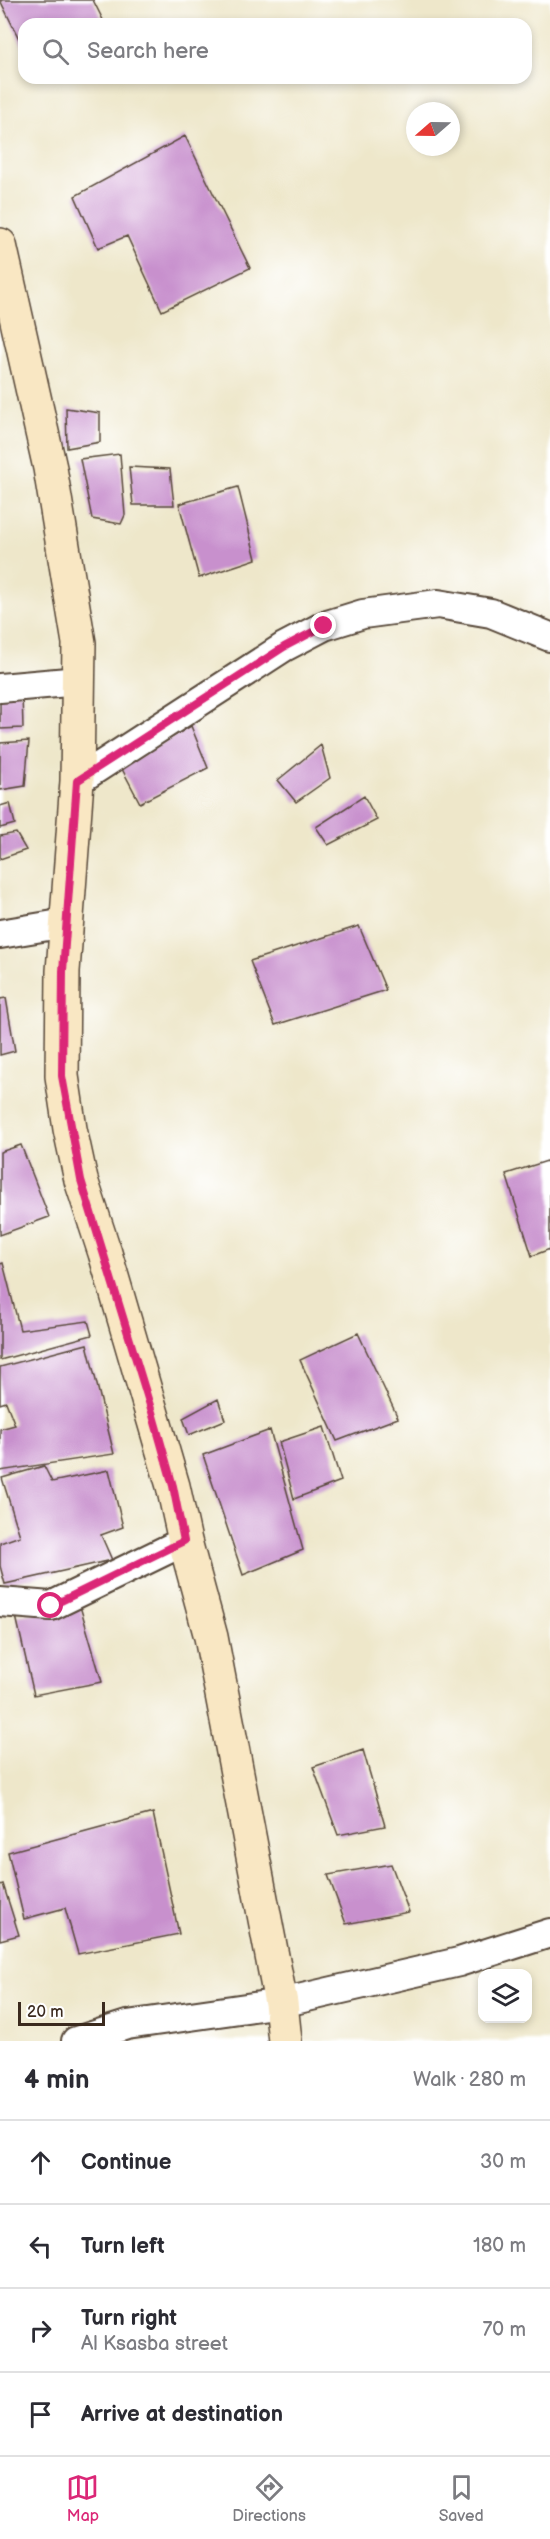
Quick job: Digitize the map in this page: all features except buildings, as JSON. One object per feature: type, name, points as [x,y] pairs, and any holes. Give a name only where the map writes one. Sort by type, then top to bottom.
[{"type":"street","points":[[0,246],[4,285],[52,479],[79,643],[77,781],[63,971],[62,1076],[70,1129],[81,1180],[170,1475],[184,1541],[211,1637],[281,2003],[285,2041]]},
{"type":"street","points":[[77,781],[284,647],[324,626],[363,614],[438,604],[490,614],[550,637]]},
{"type":"street","points":[[0,688],[79,681]]},
{"type":"street","points":[[0,934],[66,923]]},
{"type":"street","points":[[0,1602],[51,1606],[184,1541]]},
{"type":"street","points":[[76,2041],[127,2025],[281,2003],[459,1962],[550,1933]]},
{"type":"route","points":[[51,1606],[184,1541],[173,1486],[152,1412],[81,1180],[62,1076],[63,971],[77,781],[284,647],[324,626]]}]
